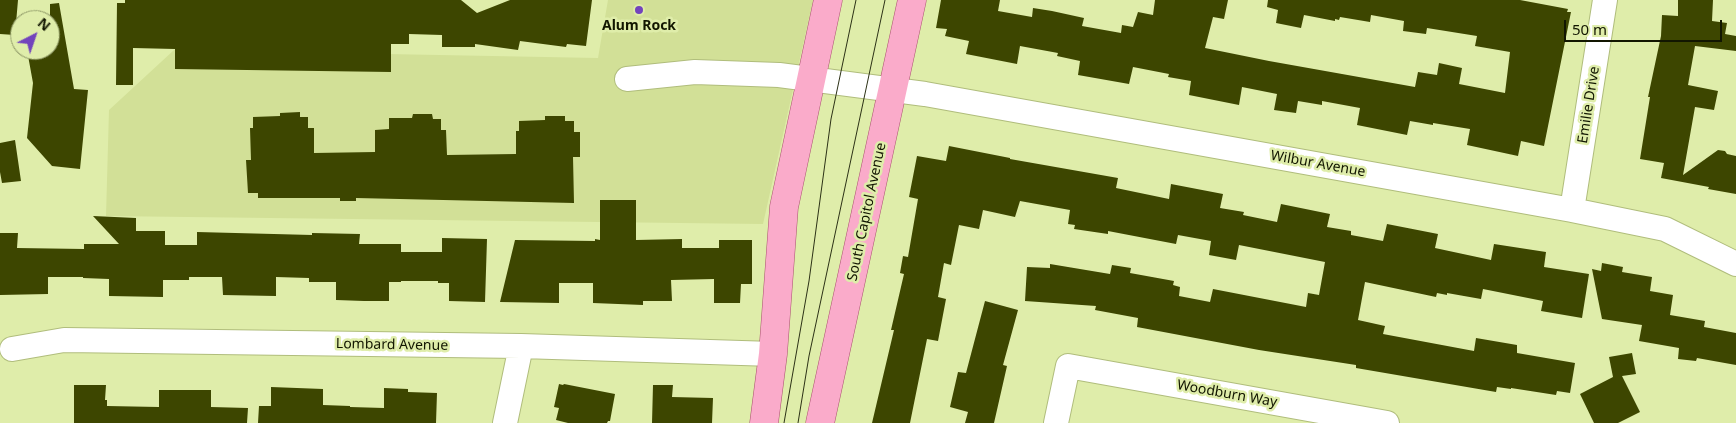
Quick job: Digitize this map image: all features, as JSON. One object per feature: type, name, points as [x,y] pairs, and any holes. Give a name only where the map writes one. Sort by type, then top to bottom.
[{"type":"main road","points":[[764,423],[773,354],[784,207],[828,0]]},
{"type":"main road","name":"South Capitol Avenue","points":[[820,423],[912,0]]},
{"type":"street","name":"Emilie Drive","points":[[1572,210],[1605,0]]},
{"type":"street","name":"Wilbur Avenue","points":[[627,79],[695,72],[779,75],[892,89],[1572,210],[1665,229],[1736,264]]},
{"type":"street","name":"Lombard Avenue","points":[[12,349],[64,340],[521,346],[773,354]]},
{"type":"street","points":[[505,423],[521,346]]},
{"type":"street","name":"Woodburn Way","points":[[1056,423],[1068,366],[1387,423]]},
{"type":"shaded area","points":[[608,0],[813,0],[763,224],[106,216],[109,110],[174,50],[598,58]]},
{"type":"building","points":[[0,0],[18,0],[17,10],[10,10],[10,35],[0,34]]},
{"type":"building","points":[[125,0],[461,0],[477,13],[510,0],[592,0],[586,46],[567,44],[566,47],[520,41],[518,50],[475,44],[475,47],[442,47],[442,35],[409,34],[409,44],[391,44],[391,72],[175,69],[175,49],[133,48],[133,85],[116,85],[117,3],[125,3]]},
{"type":"building","points":[[941,0],[1000,0],[998,11],[1032,17],[1033,8],[1052,11],[1084,18],[1082,26],[1121,33],[1122,25],[1133,27],[1138,12],[1153,15],[1155,0],[1228,0],[1224,19],[1213,17],[1205,48],[1415,87],[1418,72],[1437,75],[1439,63],[1462,68],[1459,84],[1505,93],[1510,52],[1475,46],[1477,36],[1427,28],[1426,34],[1403,31],[1404,21],[1371,15],[1370,22],[1340,17],[1339,20],[1335,19],[1335,21],[1304,15],[1301,28],[1276,23],[1278,10],[1267,7],[1268,0],[1520,0],[1568,9],[1567,12],[1571,12],[1544,146],[1521,141],[1518,156],[1467,145],[1470,129],[1410,121],[1407,135],[1357,125],[1360,108],[1322,101],[1322,105],[1298,101],[1296,113],[1274,110],[1277,94],[1242,87],[1239,105],[1189,95],[1191,81],[1168,77],[1169,74],[1133,67],[1129,84],[1078,75],[1080,61],[1057,56],[1058,53],[1020,46],[1017,64],[966,54],[969,41],[945,36],[947,29],[936,28]]},
{"type":"building","points":[[1678,0],[1713,0],[1712,21],[1727,23],[1725,34],[1736,36],[1736,51],[1695,46],[1688,85],[1718,91],[1714,110],[1695,107],[1683,175],[1718,150],[1725,151],[1727,154],[1736,156],[1736,194],[1661,178],[1664,163],[1640,159],[1650,97],[1648,97],[1661,36],[1662,15],[1678,16]]},
{"type":"building","points":[[59,3],[74,89],[88,90],[80,169],[52,166],[27,138],[33,83],[29,60],[60,60],[60,10],[50,10],[50,4]]},
{"type":"building","points":[[300,112],[300,117],[308,117],[308,128],[314,128],[314,153],[375,152],[375,130],[389,129],[389,118],[412,118],[413,114],[432,114],[433,119],[441,119],[441,130],[446,130],[447,155],[516,154],[516,131],[519,131],[519,121],[545,120],[545,116],[565,116],[565,121],[574,121],[574,132],[580,132],[580,157],[573,157],[574,203],[356,198],[356,201],[340,201],[340,198],[258,198],[258,193],[248,193],[246,160],[251,160],[250,128],[253,128],[253,117],[280,116],[280,113]]},
{"type":"building","points":[[15,140],[21,181],[2,183],[0,143]]},
{"type":"building","points":[[949,146],[1118,178],[1116,188],[1169,199],[1171,184],[1223,194],[1220,208],[1244,212],[1243,215],[1277,222],[1281,204],[1330,214],[1327,227],[1351,231],[1351,235],[1383,241],[1387,224],[1438,234],[1435,248],[1491,260],[1494,244],[1546,252],[1544,267],[1589,274],[1582,318],[1541,311],[1543,301],[1483,289],[1481,299],[1447,293],[1447,295],[1437,293],[1436,297],[1365,282],[1358,320],[1385,326],[1383,334],[1474,351],[1476,338],[1517,345],[1517,353],[1575,363],[1570,393],[1557,391],[1556,395],[1497,387],[1496,392],[1356,368],[1356,365],[1259,350],[1137,327],[1138,318],[1095,310],[1096,306],[1025,301],[1027,267],[1050,268],[1050,264],[1110,274],[1112,265],[1131,268],[1130,273],[1174,281],[1173,285],[1180,287],[1179,296],[1210,302],[1213,289],[1306,307],[1308,293],[1319,295],[1325,262],[1239,245],[1236,260],[1209,255],[1211,241],[1178,235],[1176,244],[1108,231],[1108,234],[1074,229],[1075,225],[1068,224],[1070,210],[1020,201],[1015,217],[983,210],[979,229],[959,225],[951,265],[944,263],[938,297],[946,299],[938,341],[927,339],[910,423],[872,423],[894,330],[891,330],[904,274],[900,273],[903,256],[908,257],[918,199],[909,197],[917,156],[946,161]]},
{"type":"building","points":[[600,200],[636,200],[636,240],[682,239],[682,248],[719,248],[719,240],[752,240],[752,284],[741,284],[740,303],[714,303],[714,279],[671,280],[672,301],[643,301],[643,305],[593,303],[593,283],[559,283],[559,303],[500,302],[515,240],[600,240]]},
{"type":"building","points":[[93,216],[136,218],[136,231],[165,231],[165,245],[197,245],[197,232],[312,235],[312,233],[360,234],[359,244],[401,244],[401,252],[442,252],[442,238],[487,239],[485,302],[449,301],[449,283],[438,283],[438,281],[389,282],[389,301],[336,300],[336,282],[309,282],[309,278],[276,277],[276,296],[223,295],[222,277],[189,277],[189,280],[163,280],[163,297],[109,296],[109,279],[83,277],[48,277],[48,294],[0,295],[0,233],[18,233],[17,248],[84,249],[84,244],[119,244]]},
{"type":"building","points":[[1602,263],[1623,267],[1622,272],[1652,277],[1650,291],[1673,295],[1670,315],[1705,321],[1704,327],[1736,333],[1736,365],[1697,358],[1696,361],[1678,359],[1679,348],[1639,341],[1642,325],[1602,319],[1592,269],[1601,271]]},
{"type":"building","points":[[985,301],[1018,310],[1003,365],[1007,366],[994,423],[965,423],[968,412],[950,407],[958,372],[966,373]]},
{"type":"building","points":[[1632,353],[1636,374],[1622,376],[1640,412],[1618,423],[1594,423],[1580,394],[1613,377],[1609,357]]},
{"type":"building","points":[[559,384],[615,394],[610,421],[607,423],[568,423],[556,420],[559,408],[554,407]]},
{"type":"building","points":[[74,385],[106,385],[105,400],[107,400],[107,406],[159,407],[159,390],[211,390],[211,407],[248,408],[247,423],[74,423]]},
{"type":"building","points":[[653,385],[673,385],[672,397],[713,398],[712,423],[652,423]]},
{"type":"building","points":[[271,387],[323,389],[323,405],[350,407],[384,408],[384,388],[408,389],[408,392],[437,393],[436,423],[258,423],[259,406],[271,406]]},
{"type":"tram line","points":[[784,423],[809,281],[831,119],[856,0]]},
{"type":"tram line","points":[[798,423],[809,356],[885,0]]},
{"type":"place","name":"Alum Rock","points":[[639,10]]}]
